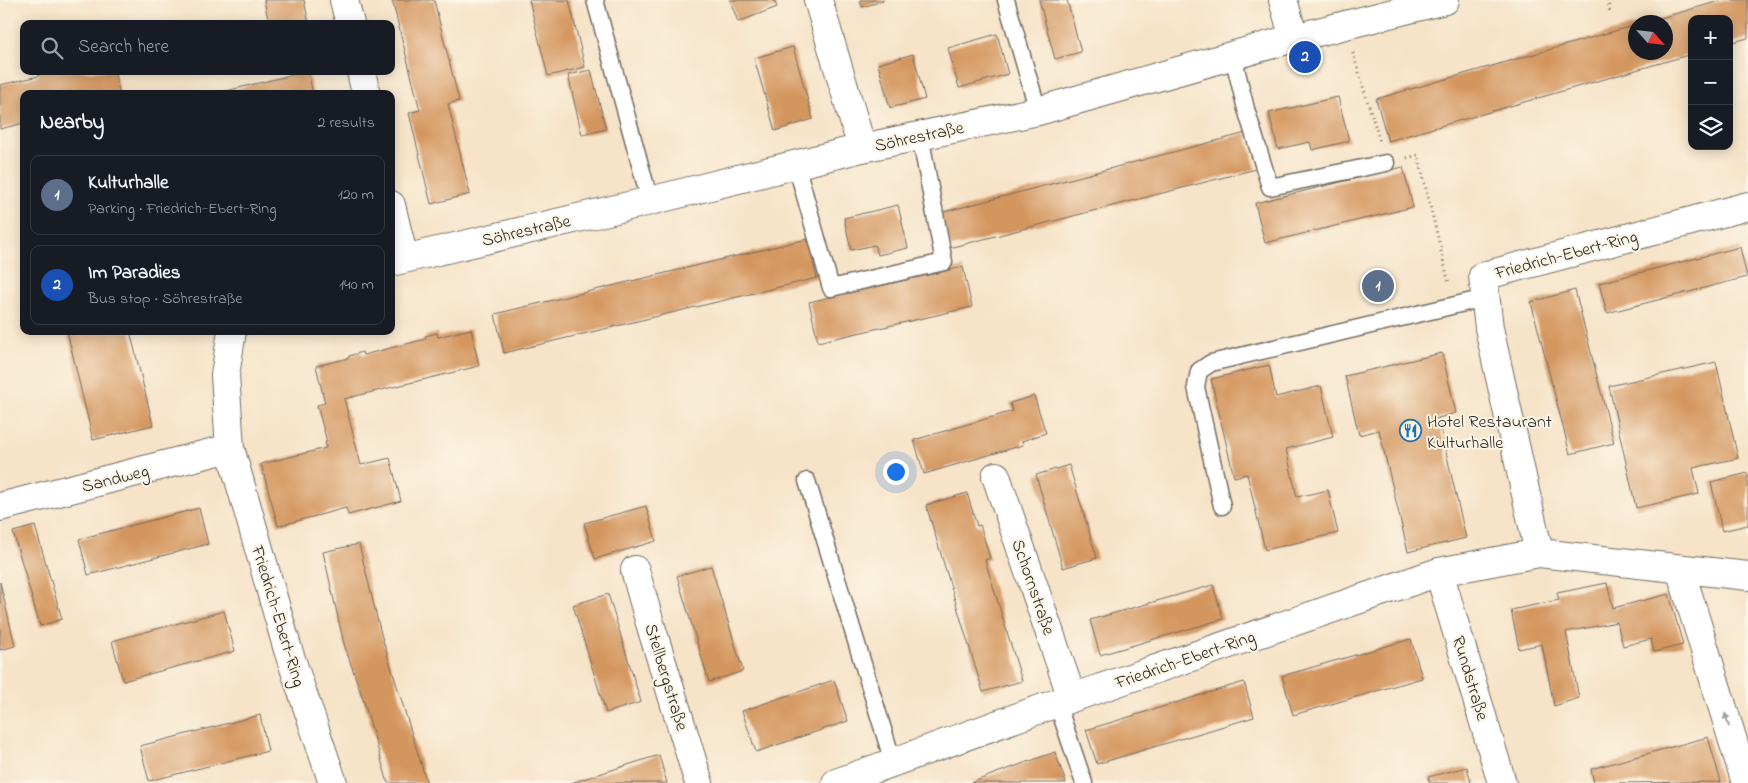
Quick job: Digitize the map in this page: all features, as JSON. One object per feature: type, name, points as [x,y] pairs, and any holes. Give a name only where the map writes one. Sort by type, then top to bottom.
[{"type":"street","points":[[344,0],[349,20]]},
{"type":"street","points":[[818,0],[862,148]]},
{"type":"street","points":[[1283,0],[1294,38]]},
{"type":"street","name":"Söhrestraße","points":[[397,260],[650,201],[862,148],[1038,111],[1294,38],[1445,0]]},
{"type":"street","points":[[361,75],[365,90]]},
{"type":"street","name":"Friedrich-Ebert-Ring","points":[[1540,553],[1489,328],[1482,276],[1748,206]]},
{"type":"street","points":[[395,242],[397,260]]},
{"type":"street","points":[[230,448],[225,375],[231,335]]},
{"type":"street","name":"Friedrich-Ebert-Ring","points":[[230,448],[288,650],[333,783]]},
{"type":"street","name":"Sandweg","points":[[0,507],[230,448]]},
{"type":"street","name":"Schornstraße","points":[[996,476],[1064,700]]},
{"type":"street","name":"Friedrich-Ebert-Ring","points":[[836,783],[1064,700],[1439,572],[1540,553],[1748,576]]},
{"type":"street","points":[[1680,569],[1746,783]]},
{"type":"street","name":"Stellbergstraße","points":[[635,570],[699,783]]},
{"type":"street","name":"Rundstraße","points":[[1439,572],[1502,783]]},
{"type":"lane","points":[[595,0],[650,201]]},
{"type":"lane","points":[[1006,0],[1038,111]]},
{"type":"lane","points":[[1233,56],[1246,109],[1270,187],[1386,164]]},
{"type":"lane","points":[[796,164],[831,288],[869,280],[944,262],[920,135]]},
{"type":"lane","points":[[1222,506],[1196,387],[1199,371],[1212,363],[1485,298]]},
{"type":"lane","points":[[807,481],[893,762]]},
{"type":"lane","points":[[1064,700],[1084,783]]},
{"type":"path","points":[[1608,0],[1610,14]]},
{"type":"building","points":[[264,0],[304,0],[308,20],[268,20]]},
{"type":"building","points":[[392,0],[434,0],[459,101],[448,104],[470,194],[431,204],[409,113],[420,110]]},
{"type":"building","points":[[529,0],[569,0],[585,67],[548,76]]},
{"type":"building","points":[[730,0],[774,0],[777,7],[738,22]]},
{"type":"building","points":[[860,0],[883,0],[883,1],[862,7]]},
{"type":"building","points":[[1039,0],[1067,0],[1081,52],[1055,59]]},
{"type":"building","points":[[1723,0],[1748,0],[1748,38],[1733,42],[1733,15],[1688,15],[1688,55],[1673,59],[1673,15],[1671,15]]},
{"type":"building","points":[[1628,27],[1628,60],[1671,60],[1388,141],[1376,99]]},
{"type":"building","points":[[997,34],[1008,74],[959,88],[948,48]]},
{"type":"building","points":[[793,47],[813,119],[775,131],[754,58]]},
{"type":"building","points":[[913,54],[925,99],[890,108],[878,64]]},
{"type":"building","points":[[591,70],[606,129],[582,135],[568,75]]},
{"type":"building","points":[[115,75],[119,90],[20,90],[20,124],[0,129],[0,85],[39,76]]},
{"type":"building","points":[[292,75],[309,75],[312,90],[230,90]]},
{"type":"building","points":[[1338,97],[1349,141],[1312,150],[1310,142],[1278,149],[1269,113]]},
{"type":"building","points":[[1246,133],[1256,169],[949,248],[940,213]]},
{"type":"building","points":[[1403,167],[1413,207],[1265,243],[1255,203]]},
{"type":"building","points":[[898,205],[908,248],[878,255],[875,245],[851,250],[844,218]]},
{"type":"building","points":[[807,239],[817,278],[504,353],[495,314]]},
{"type":"building","points":[[1740,247],[1747,277],[1607,313],[1599,283]]},
{"type":"building","points":[[963,267],[972,307],[818,342],[809,302]]},
{"type":"building","points":[[1575,290],[1614,443],[1570,454],[1531,302]]},
{"type":"building","points":[[471,329],[479,366],[344,399],[361,465],[390,458],[401,501],[348,515],[346,508],[278,526],[261,464],[326,448],[325,442],[327,442],[317,405],[325,403],[316,366],[349,358],[349,356],[362,352],[363,355],[426,339],[425,336],[437,333],[438,337]]},
{"type":"building","points":[[68,335],[131,335],[153,425],[93,440]]},
{"type":"building","points":[[1442,353],[1456,413],[1438,418],[1466,538],[1408,552],[1379,430],[1359,435],[1345,376]]},
{"type":"building","points":[[1716,362],[1738,458],[1693,468],[1699,494],[1636,508],[1609,386]]},
{"type":"building","points":[[1269,365],[1276,397],[1321,386],[1333,437],[1286,449],[1297,497],[1328,490],[1338,533],[1265,550],[1247,474],[1234,477],[1211,379]]},
{"type":"building","points":[[1034,396],[1046,433],[1022,441],[1023,445],[924,474],[914,440],[1013,411],[1010,403]]},
{"type":"building","points":[[1069,465],[1097,558],[1063,568],[1036,475]]},
{"type":"building","points":[[1748,473],[1748,525],[1722,531],[1711,482]]},
{"type":"building","points":[[967,493],[977,526],[980,525],[990,558],[985,560],[1022,681],[983,692],[926,505]]},
{"type":"building","points":[[646,506],[656,541],[595,559],[584,523]]},
{"type":"building","points":[[199,508],[208,544],[88,575],[79,539]]},
{"type":"building","points":[[35,526],[62,619],[40,626],[13,532]]},
{"type":"building","points":[[359,544],[381,634],[427,783],[388,783],[364,702],[344,644],[323,552]]},
{"type":"building","points":[[711,566],[743,671],[709,682],[677,576]]},
{"type":"building","points":[[0,582],[15,646],[0,650]]},
{"type":"building","points":[[1607,583],[1613,608],[1669,594],[1683,645],[1654,652],[1651,639],[1623,646],[1617,622],[1566,632],[1579,698],[1554,706],[1542,644],[1519,649],[1511,610],[1559,600],[1557,593]]},
{"type":"building","points":[[1213,585],[1223,619],[1100,655],[1090,620]]},
{"type":"building","points":[[608,594],[641,702],[606,713],[573,605]]},
{"type":"building","points":[[224,611],[235,651],[123,681],[112,641]]},
{"type":"building","points":[[1411,639],[1422,678],[1293,715],[1282,676]]},
{"type":"building","points":[[834,680],[848,721],[756,752],[742,711]]},
{"type":"building","points":[[1244,682],[1254,717],[1097,764],[1086,730]]},
{"type":"building","points":[[260,715],[268,751],[149,781],[140,746]]},
{"type":"building","points":[[1708,737],[1721,782],[1594,783],[1591,769]]},
{"type":"building","points":[[1055,752],[1066,783],[971,783],[994,774]]},
{"type":"building","points":[[659,755],[667,783],[571,783]]},
{"type":"building","points":[[1467,767],[1471,783],[1430,783],[1428,777]]},
{"type":"place","name":"Im Paradies","points":[[1305,57]]},
{"type":"place","name":"Kulturhalle","points":[[1378,286]]},
{"type":"place","name":"Hotel Restaurant Kulturhalle","points":[[1411,431]]}]
